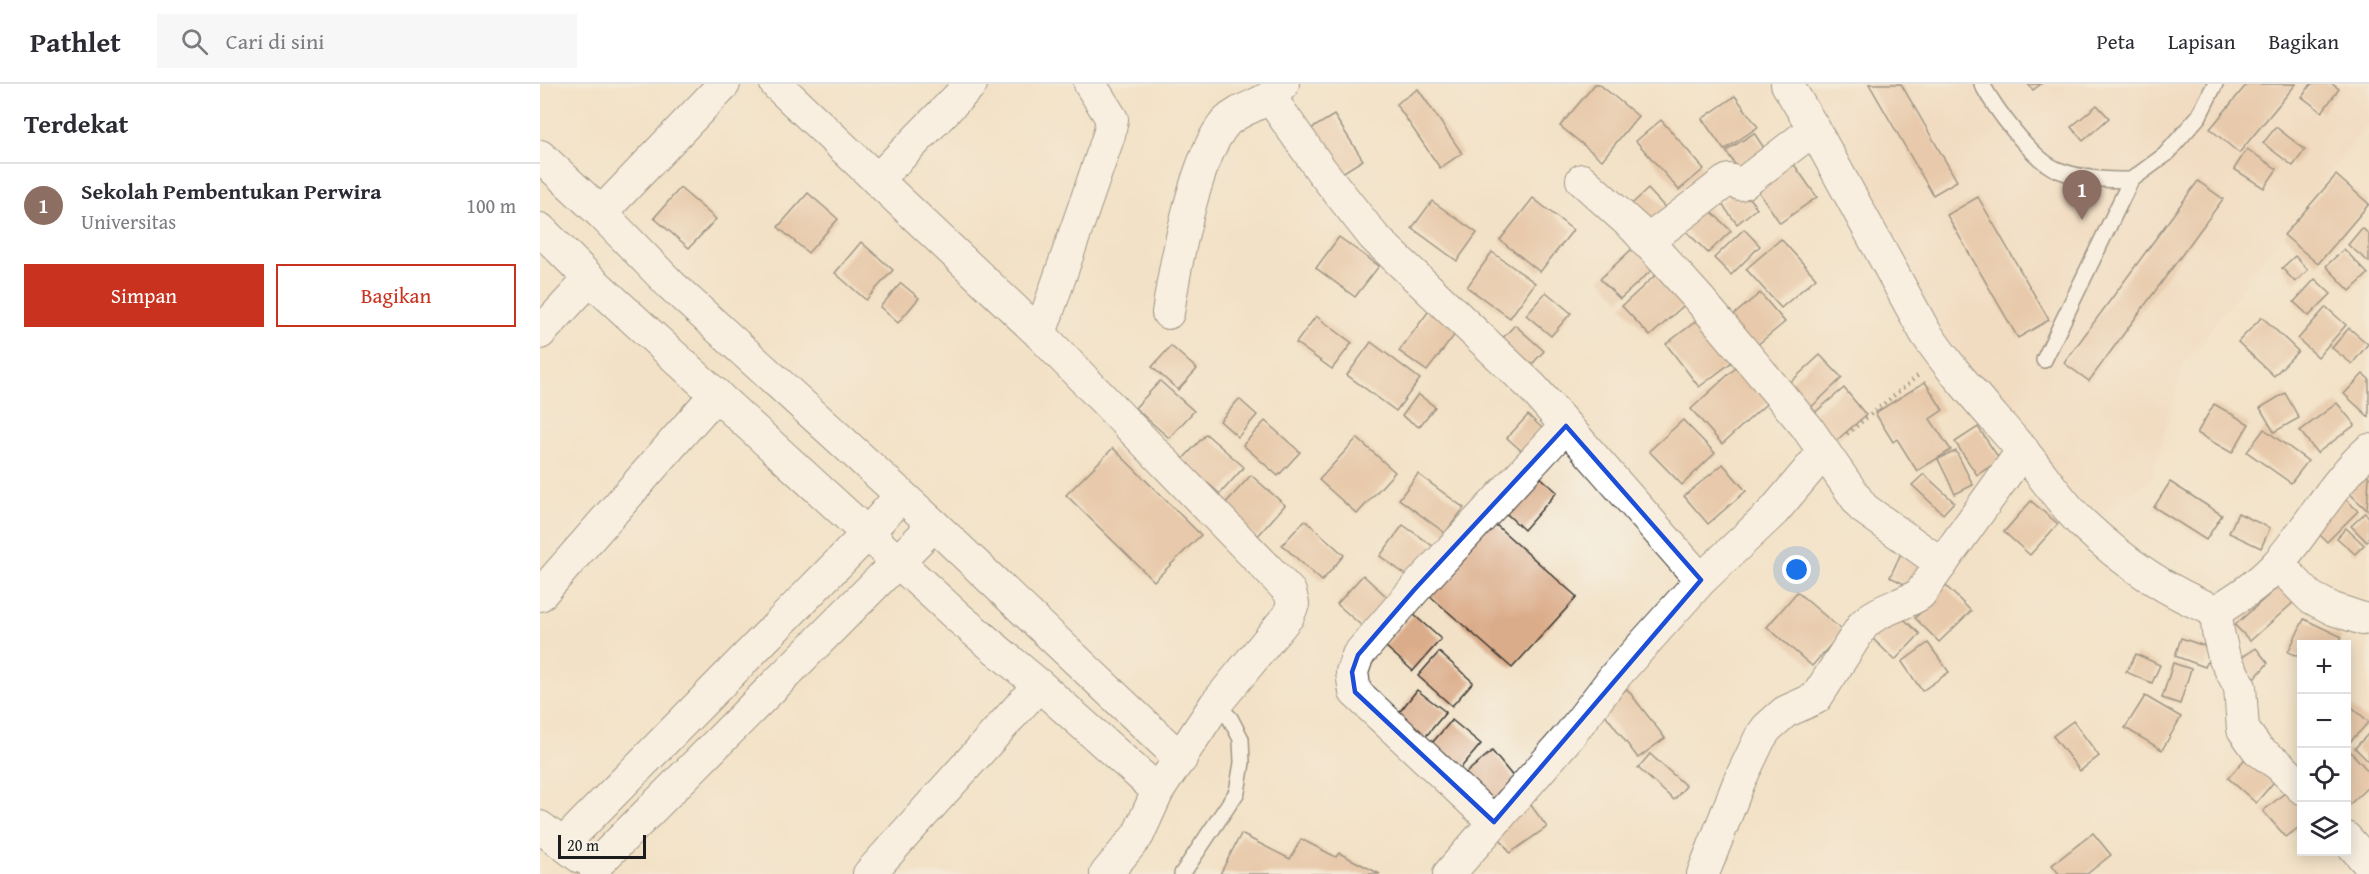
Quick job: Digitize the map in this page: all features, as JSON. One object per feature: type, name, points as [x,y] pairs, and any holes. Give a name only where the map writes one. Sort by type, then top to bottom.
[{"type":"street","points":[[601,213],[724,84]]},
{"type":"street","points":[[776,84],[1040,334],[1290,592],[1293,604],[1288,616],[1215,705],[1181,759],[1158,790],[1138,836],[1106,874]]},
{"type":"street","points":[[877,180],[971,84]]},
{"type":"street","points":[[1040,334],[1109,135],[1112,119],[1090,84]]},
{"type":"street","points":[[1787,84],[1925,332],[1941,356],[2023,450],[2081,523],[2136,567],[2189,599],[2216,611]]},
{"type":"street","points":[[1168,313],[1189,212],[1208,153],[1228,120],[1277,90],[1322,170],[1374,237],[1532,387],[1701,580]]},
{"type":"street","points":[[1646,242],[1725,182],[1729,180],[1740,184],[1745,182],[1814,129]]},
{"type":"street","points":[[540,156],[601,213],[671,285],[934,525],[1181,759]]},
{"type":"street","points":[[1582,180],[1636,229],[1700,300],[1806,426],[1863,508],[1942,564]]},
{"type":"street","points":[[540,229],[591,279],[959,618],[1158,790]]},
{"type":"street","points":[[540,333],[591,279]]},
{"type":"street","points":[[543,586],[716,394]]},
{"type":"street","points":[[1494,822],[1355,692],[1352,672],[1358,655],[1413,590],[1566,426]]},
{"type":"street","points":[[1703,874],[1739,782],[1767,728],[1785,712],[1816,698],[1863,625],[1878,613],[1906,603],[1920,594],[2023,450]]},
{"type":"street","points":[[2216,611],[2243,594],[2278,564],[2343,477],[2369,450]]},
{"type":"street","points":[[1449,874],[1569,736],[1615,676],[1701,580],[1774,510],[1823,453]]},
{"type":"street","points":[[901,495],[867,534],[552,835],[597,871],[934,525]]},
{"type":"street","points":[[2278,564],[2310,597],[2333,609],[2363,619]]},
{"type":"street","points":[[2216,611],[2224,657],[2240,687],[2243,729],[2258,750],[2279,765],[2297,784]]},
{"type":"street","points":[[869,874],[1039,685]]},
{"type":"street","points":[[2351,844],[2369,865],[2364,874]]},
{"type":"lane","points":[[1983,84],[2023,143],[2056,170],[2095,179],[2131,180]]},
{"type":"lane","points":[[2044,360],[2131,180],[2165,155],[2199,116],[2215,84]]},
{"type":"lane","points":[[1182,874],[1237,792],[1242,764],[1241,739],[1230,718],[1215,705]]},
{"type":"path","points":[[1823,453],[1941,356]]},
{"type":"highlighted area","points":[[1566,426],[1701,580],[1494,822],[1355,692],[1352,672],[1358,655],[1414,590]]},
{"type":"shaded area","points":[[1785,84],[2369,84],[2369,122],[2185,362],[2151,479],[2093,522],[1931,319]]},
{"type":"building","points":[[1595,84],[1599,84],[1638,116],[1602,160],[1560,126]]},
{"type":"building","points":[[1869,84],[1901,84],[1957,181],[1933,195]]},
{"type":"building","points":[[2028,84],[2041,84],[2033,90]]},
{"type":"building","points":[[2247,84],[2296,84],[2239,153],[2210,129]]},
{"type":"building","points":[[2311,84],[2332,84],[2339,89],[2322,112],[2302,97]]},
{"type":"building","points":[[1418,89],[1462,153],[1440,168],[1396,104]]},
{"type":"building","points":[[1735,96],[1758,127],[1724,150],[1702,119]]},
{"type":"building","points":[[2097,105],[2109,118],[2083,141],[2071,127]]},
{"type":"building","points":[[1334,115],[1363,160],[1339,175],[1311,129]]},
{"type":"building","points":[[1661,120],[1704,169],[1679,190],[1636,141]]},
{"type":"building","points":[[2276,127],[2305,150],[2293,166],[2263,143]]},
{"type":"building","points":[[1754,133],[1770,157],[1742,175],[1726,151]]},
{"type":"building","points":[[2247,149],[2277,169],[2264,188],[2234,169]]},
{"type":"building","points":[[1788,156],[1817,197],[1780,223],[1752,182]]},
{"type":"building","points":[[2336,175],[2369,204],[2318,264],[2284,235]]},
{"type":"building","points":[[2198,181],[2223,199],[2089,381],[2064,363]]},
{"type":"building","points":[[680,188],[716,219],[689,248],[654,218]]},
{"type":"building","points":[[1741,188],[1757,208],[1737,224],[1721,203]]},
{"type":"building","points":[[1648,189],[1672,215],[1647,238],[1623,212]]},
{"type":"building","points":[[808,193],[838,219],[808,253],[778,227]]},
{"type":"building","points":[[1978,197],[2049,320],[2018,338],[1947,215]]},
{"type":"building","points":[[1533,198],[1573,230],[1540,272],[1500,240]]},
{"type":"building","points":[[1432,201],[1477,233],[1457,261],[1412,228]]},
{"type":"building","points":[[1703,203],[1731,231],[1708,253],[1681,226]]},
{"type":"building","points":[[2362,228],[2369,234],[2369,262],[2348,245]]},
{"type":"building","points":[[1744,229],[1760,246],[1731,275],[1714,258]]},
{"type":"building","points":[[1339,237],[1379,266],[1355,297],[1316,268]]},
{"type":"building","points":[[1781,239],[1816,278],[1781,308],[1746,269]]},
{"type":"building","points":[[861,242],[893,270],[866,300],[835,273]]},
{"type":"building","points":[[1634,247],[1654,268],[1620,299],[1600,279]]},
{"type":"building","points":[[2344,249],[2368,274],[2350,291],[2326,266]]},
{"type":"building","points":[[1492,252],[1535,283],[1510,318],[1467,287]]},
{"type":"building","points":[[2295,256],[2308,270],[2295,282],[2282,268]]},
{"type":"building","points":[[1663,268],[1692,298],[1650,336],[1622,306]]},
{"type":"building","points":[[2315,279],[2331,294],[2309,316],[2294,302]]},
{"type":"building","points":[[901,283],[919,298],[898,323],[880,307]]},
{"type":"building","points":[[1546,292],[1571,313],[1551,336],[1526,315]]},
{"type":"building","points":[[1760,293],[1785,322],[1750,351],[1725,322]]},
{"type":"building","points":[[2326,307],[2346,325],[2318,357],[2298,339]]},
{"type":"building","points":[[1431,308],[1459,329],[1427,371],[1399,351]]},
{"type":"building","points":[[1316,316],[1352,343],[1332,369],[1296,343]]},
{"type":"building","points":[[2262,317],[2298,351],[2274,376],[2238,342]]},
{"type":"building","points":[[1699,319],[1732,362],[1699,387],[1666,344]]},
{"type":"building","points":[[1515,325],[1544,351],[1525,372],[1496,345]]},
{"type":"building","points":[[2349,328],[2368,344],[2352,364],[2332,348]]},
{"type":"building","points":[[1371,342],[1420,379],[1396,411],[1347,375]]},
{"type":"building","points":[[1171,346],[1197,369],[1178,390],[1152,367]]},
{"type":"building","points":[[1820,355],[1842,378],[1804,414],[1782,390]]},
{"type":"building","points":[[1743,361],[1775,396],[1722,444],[1691,409]]},
{"type":"building","points":[[2363,374],[2369,379],[2369,417],[2344,394]]},
{"type":"building","points":[[1160,381],[1194,411],[1169,438],[1135,408]]},
{"type":"building","points":[[1925,382],[1943,410],[1930,419],[1951,450],[1917,471],[1897,439],[1893,442],[1875,413]]},
{"type":"building","points":[[1844,388],[1866,415],[1830,446],[1807,419]]},
{"type":"building","points":[[2285,393],[2299,418],[2274,432],[2260,408]]},
{"type":"building","points":[[1418,394],[1435,407],[1419,427],[1402,416]]},
{"type":"building","points":[[1239,399],[1257,415],[1238,437],[1220,421]]},
{"type":"building","points":[[2337,403],[2355,425],[2317,453],[2300,431]]},
{"type":"building","points":[[2214,404],[2249,424],[2232,453],[2197,433]]},
{"type":"building","points":[[1528,415],[1553,438],[1533,461],[1507,438]]},
{"type":"building","points":[[1683,420],[1715,453],[1682,485],[1649,451]]},
{"type":"building","points":[[1265,421],[1300,452],[1278,476],[1243,445]]},
{"type":"building","points":[[1978,427],[2000,460],[1977,475],[1955,442]]},
{"type":"building","points":[[2264,429],[2308,461],[2291,483],[2247,452]]},
{"type":"building","points":[[1206,434],[1244,467],[1220,494],[1182,460]]},
{"type":"building","points":[[1357,438],[1395,472],[1357,514],[1319,480]]},
{"type":"building","points":[[1113,448],[1201,535],[1154,581],[1066,495]]},
{"type":"building","points":[[1956,451],[1973,485],[1955,494],[1938,459]]},
{"type":"building","points":[[1723,464],[1746,491],[1708,524],[1684,496]]},
{"type":"building","points":[[1529,467],[1557,492],[1524,530],[1496,504]]},
{"type":"building","points":[[1418,474],[1464,508],[1445,533],[1399,499]]},
{"type":"building","points":[[1924,474],[1954,502],[1943,514],[1912,485]]},
{"type":"building","points":[[2366,474],[2369,477],[2367,510],[2348,492]]},
{"type":"building","points":[[1251,475],[1285,505],[1257,537],[1223,506]]},
{"type":"building","points":[[2170,482],[2222,515],[2206,540],[2154,507]]},
{"type":"building","points":[[2341,495],[2358,511],[2327,542],[2311,526]]},
{"type":"building","points":[[2031,501],[2058,524],[2030,555],[2004,532]]},
{"type":"building","points":[[2238,513],[2270,528],[2261,548],[2229,533]]},
{"type":"building","points":[[2365,513],[2369,517],[2367,542],[2351,526]]},
{"type":"building","points":[[1487,517],[1577,597],[1512,668],[1422,589]]},
{"type":"building","points":[[1305,520],[1344,555],[1322,581],[1282,545]]},
{"type":"building","points":[[1403,525],[1441,552],[1417,583],[1380,556]]},
{"type":"building","points":[[2346,528],[2364,545],[2355,554],[2337,538]]},
{"type":"building","points":[[1903,549],[1932,562],[1918,591],[1890,577]]},
{"type":"building","points":[[1363,575],[1397,606],[1371,634],[1337,604]]},
{"type":"building","points":[[2281,584],[2296,600],[2250,641],[2235,625]]},
{"type":"building","points":[[1946,586],[1971,611],[1939,642],[1915,618]]},
{"type":"building","points":[[1797,592],[1843,631],[1812,666],[1767,627]]},
{"type":"building","points":[[1895,611],[1920,634],[1895,660],[1871,637]]},
{"type":"building","points":[[1413,614],[1441,639],[1413,671],[1385,646]]},
{"type":"building","points":[[2304,619],[2342,637],[2340,640],[2297,640],[2297,656],[2288,652]]},
{"type":"building","points":[[2181,638],[2213,649],[2205,667],[2175,656]]},
{"type":"building","points":[[1928,643],[1949,672],[1922,691],[1902,662]]},
{"type":"building","points":[[2256,648],[2268,663],[2255,678],[2236,661]]},
{"type":"building","points":[[1439,652],[1473,682],[1452,706],[1418,676]]},
{"type":"building","points":[[2136,654],[2160,665],[2152,683],[2126,672]]},
{"type":"building","points":[[2173,663],[2191,669],[2180,704],[2162,698]]},
{"type":"building","points":[[1627,689],[1665,738],[1638,758],[1601,709]]},
{"type":"building","points":[[1417,690],[1446,712],[1422,741],[1394,719]]},
{"type":"building","points":[[2145,696],[2181,717],[2162,750],[2125,728]]},
{"type":"building","points":[[2351,706],[2369,722],[2351,741]]},
{"type":"building","points":[[1452,720],[1481,744],[1453,777],[1424,752]]},
{"type":"building","points":[[2073,721],[2099,756],[2080,771],[2053,736]]},
{"type":"building","points":[[2369,733],[2369,762],[2355,748]]},
{"type":"building","points":[[1492,751],[1519,784],[1489,810],[1461,777]]},
{"type":"building","points":[[2251,752],[2278,777],[2256,803],[2228,778]]},
{"type":"building","points":[[2351,752],[2369,772],[2369,786],[2351,803]]},
{"type":"building","points":[[1650,754],[1686,786],[1674,800],[1638,768]]},
{"type":"building","points":[[2292,787],[2297,792],[2297,829],[2286,837],[2263,811]]},
{"type":"building","points":[[1530,804],[1547,827],[1510,853],[1494,830]]},
{"type":"building","points":[[2093,833],[2111,855],[2087,874],[2059,874],[2052,865]]},
{"type":"building","points":[[1241,834],[1290,859],[1301,839],[1336,857],[1339,853],[1380,874],[1220,874]]},
{"type":"place","name":"Sekolah Pembentukan Perwira","points":[[2082,220]]}]
